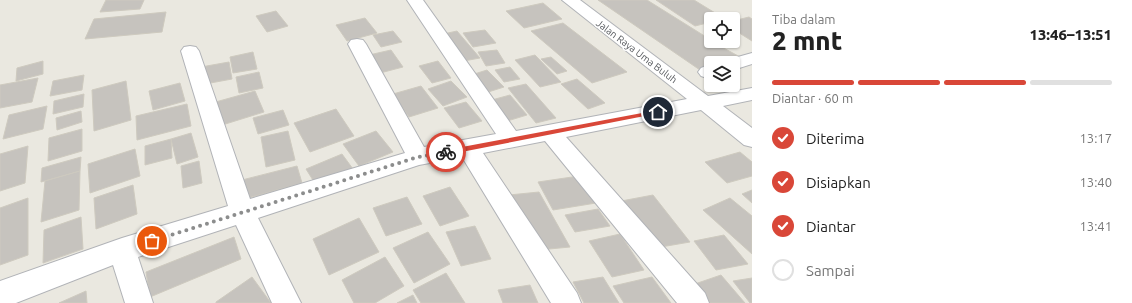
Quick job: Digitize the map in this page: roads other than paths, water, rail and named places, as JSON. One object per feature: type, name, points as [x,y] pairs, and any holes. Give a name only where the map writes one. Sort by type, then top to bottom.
[{"type":"street","points":[[415,0],[510,139]]},
{"type":"street","name":"Jalan Raya Uma Buluh","points":[[570,0],[752,139]]},
{"type":"street","points":[[357,44],[418,157]]},
{"type":"street","points":[[190,51],[242,212],[287,303]]},
{"type":"street","points":[[740,62],[752,58]]},
{"type":"street","points":[[0,295],[122,250],[418,157],[752,94]]},
{"type":"street","points":[[550,132],[695,303]]},
{"type":"street","points":[[468,148],[567,303]]},
{"type":"street","points":[[122,250],[139,303]]}]
